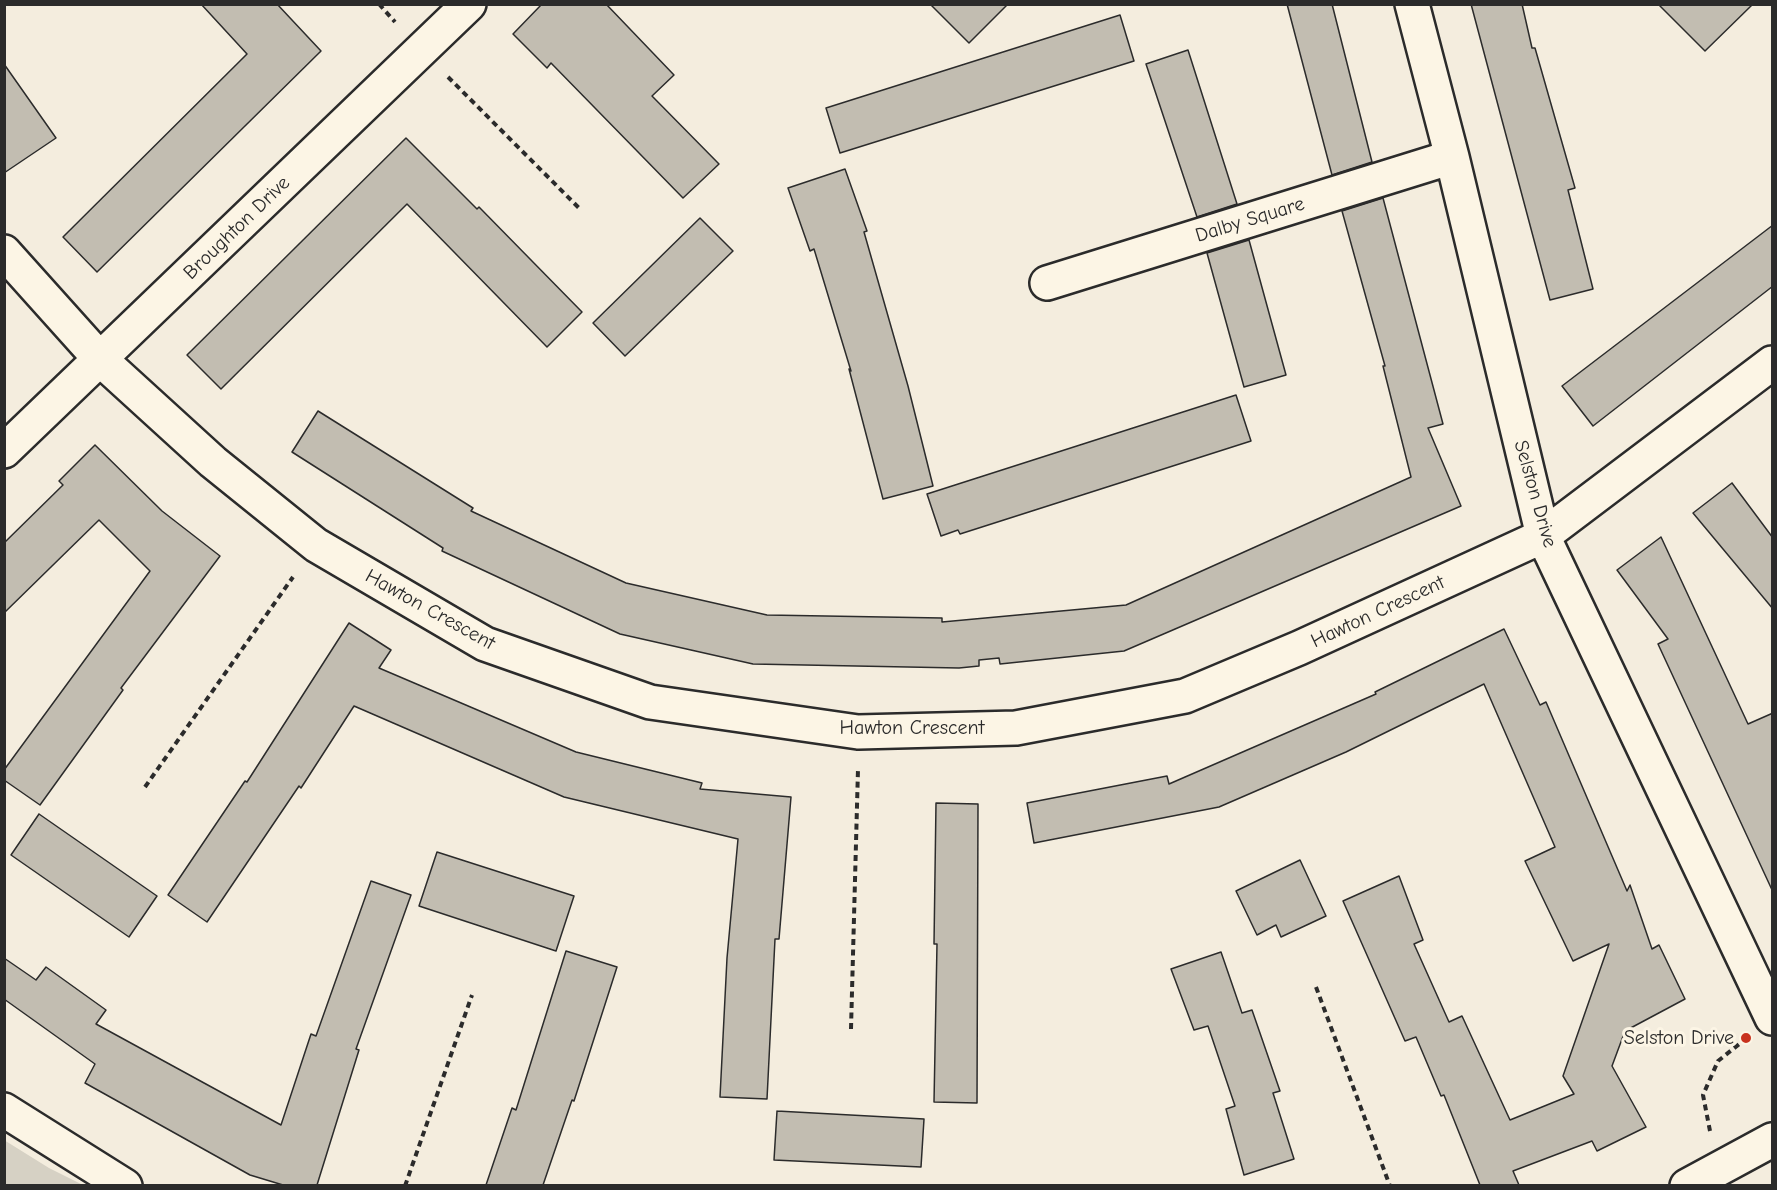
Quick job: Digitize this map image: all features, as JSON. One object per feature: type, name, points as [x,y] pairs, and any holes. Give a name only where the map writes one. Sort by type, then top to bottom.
[{"type":"street","name":"Broughton Drive","points":[[4,451],[423,51],[469,4]]},
{"type":"street","name":"Selston Drive","points":[[1412,4],[1452,157],[1543,536],[1761,1028]]},
{"type":"street","name":"Dalby Square","points":[[1047,283],[1452,157]]},
{"type":"street","name":"Hawton Crescent","points":[[4,252],[100,359],[213,462],[316,545],[485,644],[651,702],[858,732],[1016,728],[1185,696],[1299,648],[1543,536],[1773,363]]},
{"type":"street","points":[[4,1110],[125,1185]]},
{"type":"street","points":[[1687,1185],[1773,1140]]},
{"type":"path","points":[[423,51],[581,210]]},
{"type":"path","points":[[144,787],[316,545]]},
{"type":"path","points":[[851,1029],[858,732]]},
{"type":"path","points":[[1316,987],[1390,1185]]},
{"type":"path","points":[[405,1185],[472,995]]},
{"type":"path","points":[[1723,1168],[1707,1120],[1703,1095],[1718,1061],[1761,1028]]},
{"type":"shaded area","points":[[4,1140],[49,1168],[83,1185],[5,1185]]},
{"type":"building","points":[[201,4],[277,4],[321,51],[97,272],[63,237],[247,54]]},
{"type":"building","points":[[542,4],[606,4],[674,75],[652,96],[719,164],[683,198],[551,63],[547,68],[513,34]]},
{"type":"building","points":[[930,4],[1008,4],[969,43]]},
{"type":"building","points":[[1287,4],[1332,4],[1372,162],[1332,175]]},
{"type":"building","points":[[1471,4],[1522,4],[1532,48],[1535,48],[1575,188],[1568,190],[1593,289],[1550,300]]},
{"type":"building","points":[[1659,5],[1752,5],[1705,51]]},
{"type":"building","points":[[1120,15],[1134,61],[840,153],[826,108]]},
{"type":"building","points":[[1188,50],[1237,204],[1197,217],[1146,64]]},
{"type":"building","points":[[4,64],[56,138],[4,173]]},
{"type":"building","points":[[406,138],[477,209],[479,207],[582,312],[547,347],[407,204],[221,389],[187,355]]},
{"type":"building","points":[[845,169],[867,231],[864,232],[908,386],[933,486],[883,499],[849,369],[851,371],[814,249],[810,251],[788,188]]},
{"type":"building","points":[[1383,198],[1443,424],[1428,428],[1461,506],[1124,651],[1000,664],[999,658],[979,660],[979,666],[959,668],[753,664],[620,634],[442,551],[443,548],[292,452],[318,411],[473,508],[471,511],[626,583],[767,615],[942,618],[942,622],[1126,605],[1411,477],[1383,366],[1385,366],[1342,211]]},
{"type":"building","points":[[700,218],[733,251],[625,356],[593,323]]},
{"type":"building","points":[[1773,225],[1773,286],[1593,426],[1562,386]]},
{"type":"building","points":[[1249,240],[1286,375],[1244,387],[1207,253]]},
{"type":"building","points":[[1236,395],[1251,441],[960,534],[958,530],[941,536],[927,494]]},
{"type":"building","points":[[95,445],[162,511],[220,556],[121,688],[123,690],[40,805],[4,780],[4,770],[150,571],[99,520],[4,613],[4,543],[63,485],[59,481]]},
{"type":"building","points":[[1732,483],[1773,538],[1773,609],[1693,513]]},
{"type":"building","points":[[1661,537],[1748,724],[1773,713],[1773,892],[1658,644],[1668,639],[1617,570]]},
{"type":"building","points":[[349,623],[391,650],[379,668],[576,752],[702,783],[700,789],[791,797],[779,939],[775,939],[767,1099],[720,1097],[727,958],[738,839],[564,797],[354,706],[301,788],[299,786],[207,922],[168,895],[245,781],[247,782]]},
{"type":"building","points":[[1504,629],[1540,705],[1546,702],[1627,891],[1630,885],[1652,949],[1659,945],[1685,999],[1625,1031],[1612,1066],[1646,1127],[1597,1151],[1592,1141],[1513,1171],[1519,1185],[1480,1185],[1444,1095],[1441,1096],[1416,1037],[1405,1041],[1343,901],[1399,876],[1423,940],[1414,944],[1449,1022],[1462,1016],[1510,1120],[1574,1094],[1563,1076],[1609,944],[1573,961],[1525,861],[1555,847],[1484,684],[1346,752],[1219,807],[1034,843],[1027,803],[1167,776],[1169,784],[1376,694],[1375,692]]},
{"type":"building","points":[[936,803],[978,804],[977,1103],[934,1102],[937,944],[934,944]]},
{"type":"building","points":[[39,814],[157,896],[129,937],[11,855]]},
{"type":"building","points":[[437,852],[574,896],[556,951],[419,906]]},
{"type":"building","points":[[1300,860],[1326,916],[1281,937],[1276,925],[1257,935],[1236,891]]},
{"type":"building","points":[[371,881],[411,895],[356,1049],[359,1050],[317,1185],[283,1185],[250,1175],[85,1083],[95,1064],[4,999],[4,958],[36,980],[46,967],[106,1010],[96,1024],[281,1125],[311,1034],[316,1036]]},
{"type":"building","points":[[566,951],[617,967],[574,1101],[572,1100],[543,1185],[486,1185],[512,1108],[516,1110]]},
{"type":"building","points":[[1221,952],[1242,1013],[1252,1010],[1280,1091],[1273,1093],[1294,1159],[1244,1175],[1226,1109],[1235,1106],[1208,1026],[1194,1030],[1171,969]]},
{"type":"building","points":[[777,1111],[924,1119],[921,1167],[774,1160]]},
{"type":"place","name":"Selston Drive","points":[[1746,1038]]}]
